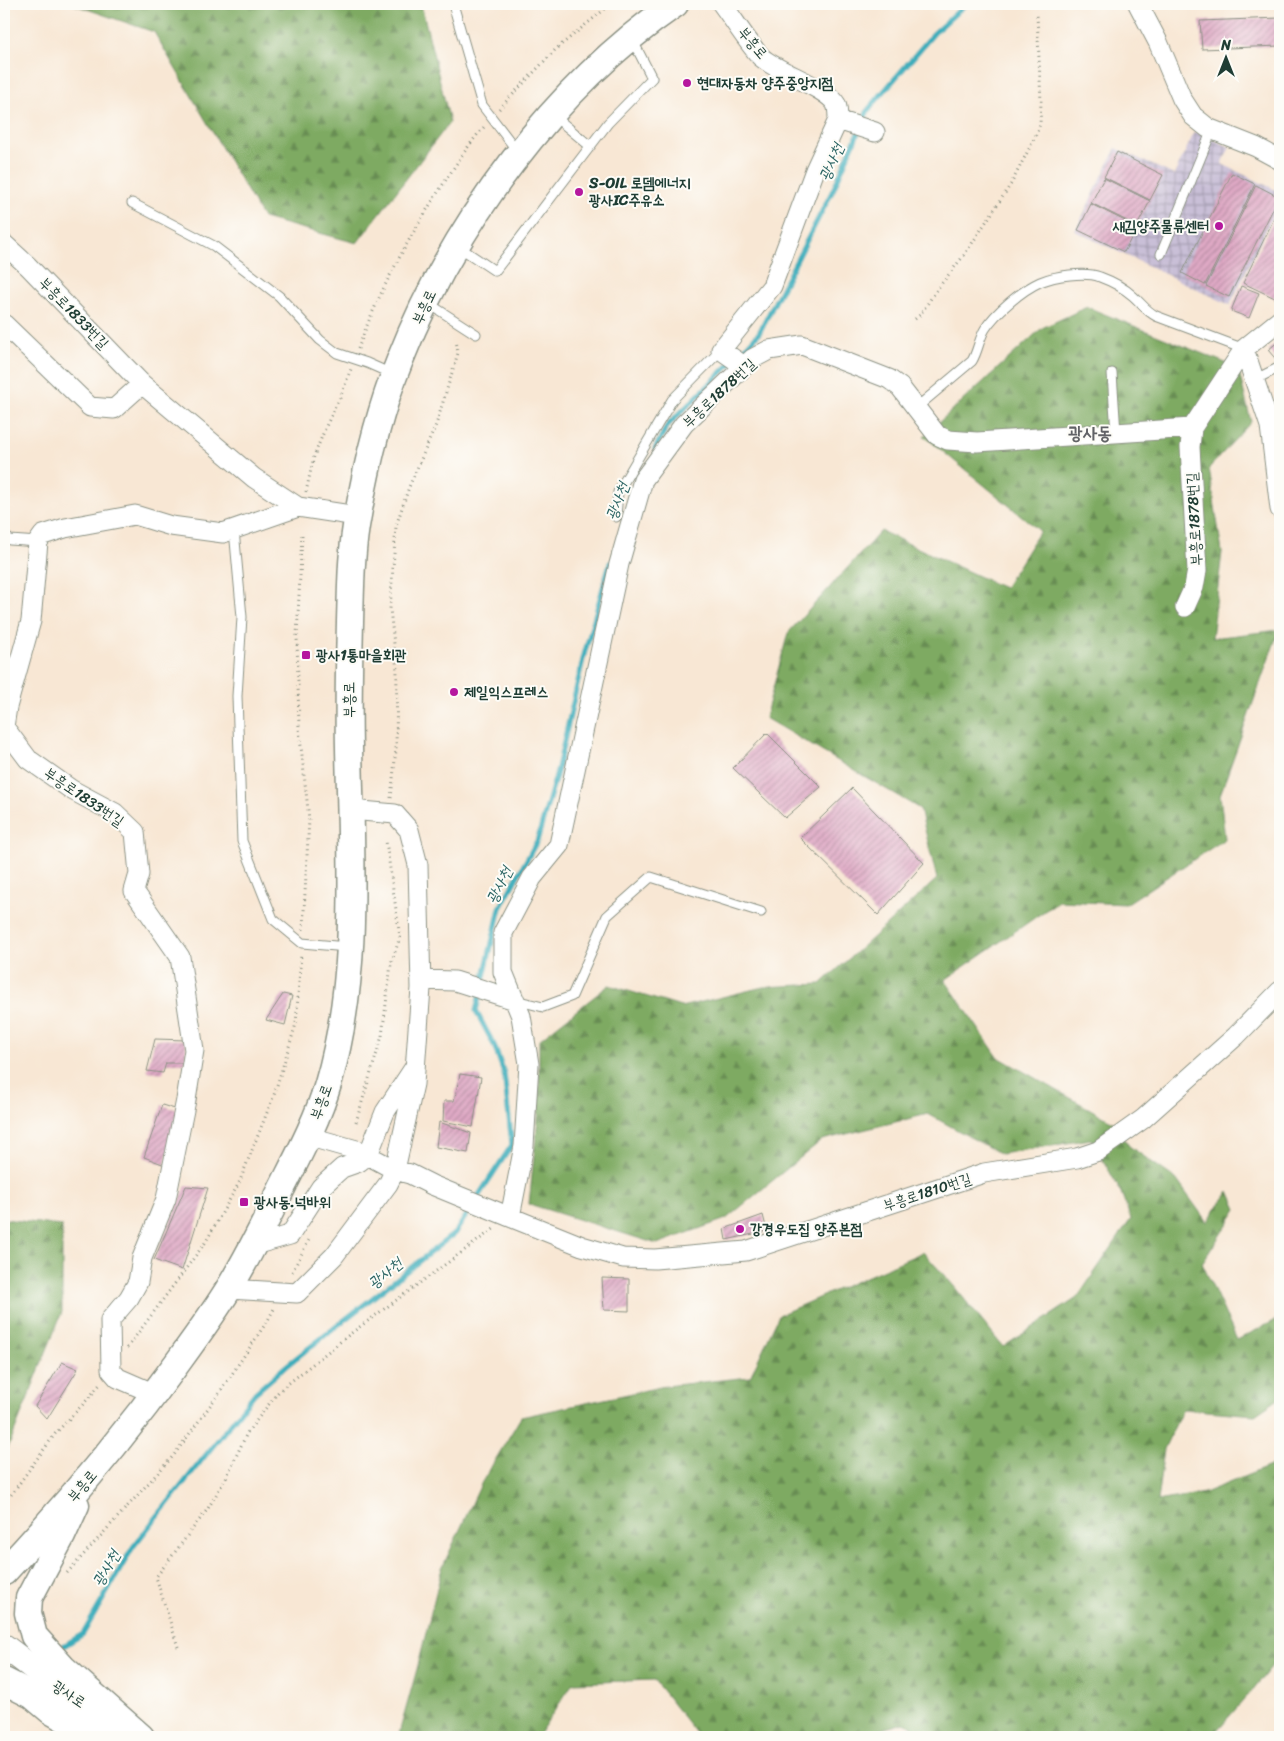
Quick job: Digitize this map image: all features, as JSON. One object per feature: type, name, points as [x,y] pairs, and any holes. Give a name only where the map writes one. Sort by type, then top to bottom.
[{"type":"main road","name":"부흥로","points":[[4,1572],[87,1480],[154,1394],[229,1289],[254,1245],[308,1136],[328,1083],[341,1027],[350,947],[349,649],[353,551],[357,516],[369,460],[384,405],[394,375],[425,302],[470,220],[552,114],[588,77],[632,37],[675,4]]},
{"type":"main road","points":[[87,1480],[62,1536],[29,1598],[28,1612],[34,1636],[60,1678],[137,1736]]},
{"type":"main road","points":[[4,1681],[32,1695],[51,1711],[85,1733],[137,1736]]},
{"type":"street","name":"부흥로","points":[[722,4],[760,56],[778,69],[827,95],[832,100],[837,106],[838,120]]},
{"type":"street","points":[[1138,4],[1158,42],[1187,107],[1200,123],[1212,130],[1256,146],[1280,160]]},
{"type":"street","points":[[743,366],[723,352],[772,286],[815,170],[838,120],[873,132]]},
{"type":"street","name":"부흥로1833번길","points":[[4,244],[28,266],[142,384],[254,478],[295,505],[357,516]]},
{"type":"street","name":"부흥로1878번길","points":[[1185,607],[1194,587],[1196,570],[1190,447],[1192,428],[1244,349],[1280,320]]},
{"type":"street","points":[[4,324],[90,407],[114,409],[142,384]]},
{"type":"street","name":"부흥로1878번길","points":[[510,999],[503,972],[503,933],[532,878],[559,845],[619,564],[643,480],[684,424],[743,366],[769,350],[802,345],[889,379],[900,387],[936,435],[948,440],[977,442],[1192,428]]},
{"type":"street","points":[[1244,349],[1270,426],[1280,509]]},
{"type":"street","points":[[38,542],[43,535],[65,528],[135,515],[171,526],[223,533],[238,529],[295,505]]},
{"type":"street","name":"부흥로1833번길","points":[[38,542],[31,621],[7,707],[4,727],[7,735],[28,759],[72,790],[115,813],[135,832],[139,874],[134,891],[180,957],[181,974],[194,1050],[166,1199],[142,1258],[138,1282],[129,1298],[110,1320],[111,1370]]},
{"type":"street","points":[[229,1289],[297,1293],[334,1256],[388,1184],[395,1170],[414,1084],[416,1064],[421,980],[418,865],[409,830],[395,814],[351,810]]},
{"type":"street","points":[[421,980],[455,981],[510,999],[521,1016],[530,1064],[524,1146],[503,1214]]},
{"type":"street","name":"부흥로1810번길","points":[[395,1170],[410,1174],[432,1185],[582,1246],[624,1258],[655,1259],[746,1251],[984,1173],[1077,1158],[1098,1151],[1143,1120],[1236,1036],[1280,991]]},
{"type":"street","points":[[254,1245],[290,1235],[321,1187],[342,1168],[359,1162],[368,1155],[385,1112],[416,1064]]},
{"type":"street","points":[[308,1136],[360,1151],[395,1170]]},
{"type":"street","points":[[111,1370],[118,1378],[154,1394]]},
{"type":"street","name":"광사로","points":[[6,1647],[60,1678]]},
{"type":"lane","points":[[453,4],[482,105],[520,154]]},
{"type":"lane","points":[[456,245],[495,271],[608,123],[652,78],[632,37]]},
{"type":"lane","points":[[552,114],[590,146]]},
{"type":"lane","points":[[1161,254],[1212,130]]},
{"type":"lane","points":[[132,203],[214,246],[279,296],[320,340],[337,353],[394,375]]},
{"type":"lane","points":[[916,408],[972,361],[977,353],[984,330],[1001,310],[1030,288],[1047,280],[1083,273],[1100,277],[1126,291],[1156,316],[1244,349]]},
{"type":"lane","points":[[425,302],[476,334]]},
{"type":"lane","points":[[616,517],[618,492],[672,400],[723,352]]},
{"type":"lane","points":[[1254,380],[1280,367]]},
{"type":"lane","points":[[1112,373],[1116,433]]},
{"type":"lane","points":[[238,529],[242,617],[237,696],[242,841],[273,919],[302,943],[350,947]]},
{"type":"lane","points":[[4,535],[10,540],[38,542]]},
{"type":"lane","points":[[510,999],[543,1007],[572,996],[607,916],[651,877],[761,912]]},
{"type":"path","points":[[295,505],[377,303],[414,229],[468,145],[556,50],[611,4]]},
{"type":"path","points":[[915,319],[920,315],[938,288],[965,254],[1012,184],[1036,135],[1040,124],[1041,102],[1037,14]]},
{"type":"path","points":[[391,799],[396,750],[397,670],[390,609],[396,526],[409,487],[436,426],[458,353],[456,340]]},
{"type":"path","points":[[4,1502],[12,1495],[55,1434],[87,1400],[111,1370],[205,1244],[239,1183],[275,1095],[296,1024],[305,906],[309,819],[299,728],[297,654],[302,535]]},
{"type":"path","points":[[356,1122],[382,1036],[391,964],[400,937],[386,840]]},
{"type":"path","points":[[178,1648],[156,1577],[207,1510],[226,1478],[248,1433],[279,1391],[350,1334],[429,1278],[503,1214]]},
{"type":"path","points":[[66,1574],[174,1455],[220,1392],[268,1320],[314,1232]]},
{"type":"shaded area","points":[[1195,131],[1230,147],[1222,164],[1280,192],[1280,200],[1230,305],[1075,231],[1116,148],[1174,175]]},
{"type":"green space","points":[[72,4],[421,4],[450,122],[357,243],[263,218],[154,32]]},
{"type":"green space","points":[[1087,307],[1238,368],[1251,422],[1209,468],[1222,552],[1212,638],[1279,630],[1220,795],[1225,839],[1126,904],[1059,901],[945,980],[998,1057],[1113,1122],[1129,1146],[1176,1179],[1207,1222],[1229,1191],[1237,1209],[1202,1263],[1237,1340],[1280,1318],[1280,1398],[1255,1415],[1183,1409],[1164,1449],[1157,1501],[1204,1493],[1280,1462],[1280,1656],[1211,1737],[936,1737],[904,1723],[853,1737],[699,1737],[654,1680],[573,1683],[537,1737],[398,1737],[442,1568],[482,1482],[521,1417],[665,1386],[750,1377],[779,1315],[923,1252],[953,1285],[1003,1347],[1077,1298],[1131,1219],[1120,1190],[1091,1139],[1001,1154],[928,1114],[822,1140],[726,1219],[657,1244],[529,1204],[539,1108],[539,1040],[609,985],[681,1007],[763,987],[821,984],[937,879],[920,809],[765,718],[788,633],[881,531],[1004,588],[1040,531],[924,436],[1042,328]]},
{"type":"green space","points":[[4,1219],[62,1226],[62,1312],[8,1448],[4,1451]]},
{"type":"building","points":[[1280,18],[1280,46],[1202,49],[1200,21]]},
{"type":"building","points":[[1117,152],[1163,175],[1150,200],[1104,177]]},
{"type":"building","points":[[1232,173],[1255,184],[1205,285],[1182,273]]},
{"type":"building","points":[[1104,178],[1150,201],[1137,226],[1091,203]]},
{"type":"building","points":[[1256,185],[1279,197],[1229,297],[1206,286]]},
{"type":"building","points":[[1091,204],[1137,227],[1124,252],[1078,230]]},
{"type":"building","points":[[1280,206],[1280,297],[1279,300],[1243,283]]},
{"type":"building","points":[[1241,286],[1259,293],[1249,318],[1231,311]]},
{"type":"building","points":[[1280,340],[1280,364],[1268,350]]},
{"type":"building","points":[[767,733],[821,787],[785,818],[733,768]]},
{"type":"building","points":[[852,788],[924,863],[878,915],[800,838]]},
{"type":"building","points":[[283,994],[292,996],[285,1025],[266,1020]]},
{"type":"building","points":[[155,1039],[186,1040],[186,1063],[166,1063],[163,1073],[147,1071]]},
{"type":"building","points":[[460,1074],[481,1077],[473,1127],[443,1121],[444,1101],[454,1101]]},
{"type":"building","points":[[162,1105],[178,1110],[165,1165],[144,1157]]},
{"type":"building","points":[[439,1122],[471,1133],[468,1153],[436,1147]]},
{"type":"building","points":[[186,1186],[208,1188],[182,1270],[154,1260]]},
{"type":"building","points":[[763,1215],[767,1231],[726,1240],[724,1229]]},
{"type":"building","points":[[602,1278],[629,1279],[629,1311],[604,1310]]},
{"type":"building","points":[[62,1362],[78,1369],[47,1419],[35,1406]]},
{"type":"waterway","name":"광사천","points":[[862,124],[868,110],[934,33],[966,4]]},
{"type":"waterway","name":"광사천","points":[[738,356],[759,333],[833,190],[859,131]]},
{"type":"waterway","name":"광사천","points":[[655,449],[667,426],[732,362]]},
{"type":"waterway","name":"광사천","points":[[477,1198],[512,1145],[504,1073],[494,1045],[476,1011],[500,908],[537,841],[557,772],[584,655],[610,563]]},
{"type":"waterway","name":"광사천","points":[[57,1650],[83,1634],[133,1547],[255,1393],[286,1366],[455,1233],[473,1205]]},
{"type":"place","name":"현대자동차 양주중앙지점","points":[[687,83]]},
{"type":"place","name":"S-OIL 로뎀에너지 광사IC주유소","points":[[579,192]]},
{"type":"place","name":"새김양주물류센터","points":[[1219,226]]},
{"type":"place","name":"광사1통마을회관","points":[[306,655]]},
{"type":"place","name":"제일익스프레스","points":[[454,692]]},
{"type":"place","name":"광사동.넉바위","points":[[244,1202]]},
{"type":"place","name":"강경우도집 양주본점","points":[[740,1229]]},
{"type":"district","name":"광사동","points":[[1090,433]]}]
